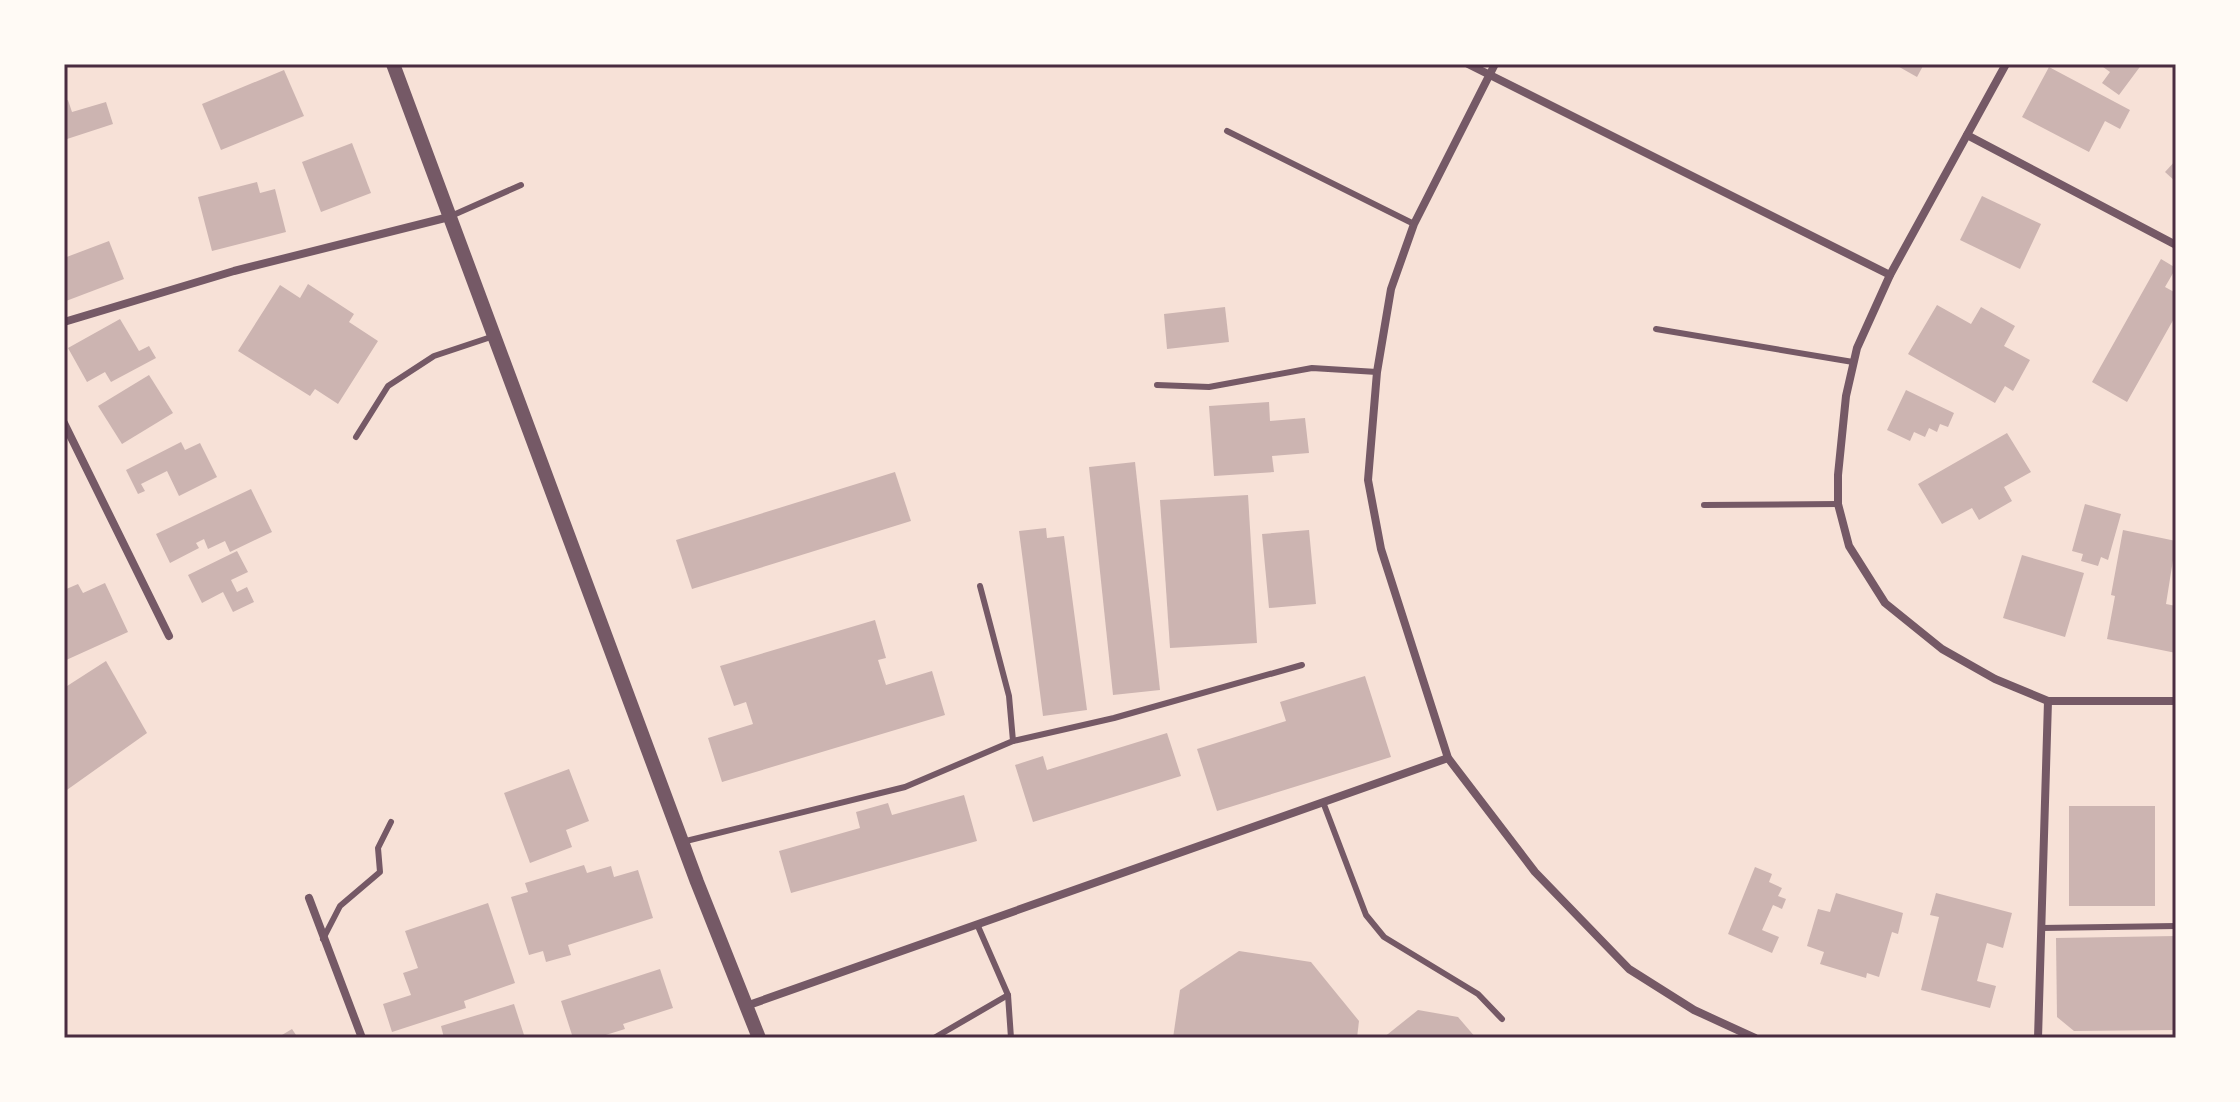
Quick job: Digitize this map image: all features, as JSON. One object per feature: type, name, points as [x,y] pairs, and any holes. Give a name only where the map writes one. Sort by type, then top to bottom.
[{"type":"street","points":[[393,64],[682,842],[759,1038]]},
{"type":"street","points":[[1468,64],[1890,275]]},
{"type":"street","points":[[1495,64],[1414,224],[1391,289],[1377,372],[1368,480],[1381,549],[1448,758],[1535,872],[1629,969],[1694,1010],[1755,1038]]},
{"type":"street","points":[[2006,64],[1890,275],[1853,362],[1839,459],[1838,504],[1849,546],[1885,603],[1942,649],[1995,679],[2048,701],[2176,701]]},
{"type":"street","points":[[1967,135],[2176,245]]},
{"type":"street","points":[[64,322],[234,271],[449,217]]},
{"type":"street","points":[[64,423],[169,636]]},
{"type":"street","points":[[2038,1038],[2048,701]]},
{"type":"street","points":[[746,1006],[1448,758]]},
{"type":"street","points":[[309,898],[362,1038]]},
{"type":"lane","points":[[1227,131],[1414,224]]},
{"type":"lane","points":[[449,217],[521,185]]},
{"type":"lane","points":[[1656,329],[1853,362]]},
{"type":"lane","points":[[356,437],[388,386],[434,356],[494,336]]},
{"type":"lane","points":[[1157,385],[1209,387],[1312,368],[1377,372]]},
{"type":"lane","points":[[1704,505],[1838,504]]},
{"type":"lane","points":[[980,586],[1009,696],[1013,741]]},
{"type":"lane","points":[[682,842],[905,787],[1013,741],[1114,718],[1302,665]]},
{"type":"lane","points":[[1323,802],[1366,915],[1384,937],[1478,994],[1502,1019]]},
{"type":"lane","points":[[323,939],[340,906],[380,872],[378,848],[391,822]]},
{"type":"lane","points":[[977,924],[1008,995],[1011,1038]]},
{"type":"lane","points":[[2041,928],[2176,926]]},
{"type":"lane","points":[[934,1038],[1008,995]]},
{"type":"building","points":[[1894,64],[1924,64],[1917,77]]},
{"type":"building","points":[[2099,64],[2142,64],[2119,95],[2102,83],[2110,72]]},
{"type":"building","points":[[2049,67],[2130,110],[2120,129],[2105,121],[2089,152],[2022,117]]},
{"type":"building","points":[[284,70],[304,116],[221,150],[202,104]]},
{"type":"building","points":[[68,100],[72,112],[106,102],[113,124],[64,140],[64,101]]},
{"type":"building","points":[[352,143],[371,193],[321,212],[302,162]]},
{"type":"building","points":[[2176,160],[2176,182],[2165,172]]},
{"type":"building","points":[[257,182],[260,193],[275,189],[286,232],[212,251],[198,197]]},
{"type":"building","points":[[1982,196],[2041,224],[2020,269],[1960,240]]},
{"type":"building","points":[[109,241],[124,279],[66,301],[64,258]]},
{"type":"building","points":[[2161,259],[2176,268],[2165,287],[2176,293],[2176,315],[2127,402],[2092,382]]},
{"type":"building","points":[[308,284],[354,314],[349,322],[378,341],[338,404],[315,389],[310,396],[238,351],[280,285],[300,298]]},
{"type":"building","points":[[1937,305],[1971,324],[1981,307],[2015,326],[2004,346],[2030,360],[2013,391],[2005,386],[1995,403],[1908,354]]},
{"type":"building","points":[[1225,307],[1229,342],[1167,349],[1164,314]]},
{"type":"building","points":[[120,319],[139,351],[149,346],[156,358],[111,382],[105,372],[87,382],[68,348]]},
{"type":"building","points":[[149,375],[173,413],[122,444],[98,406]]},
{"type":"building","points":[[1906,390],[1954,413],[1948,427],[1940,424],[1937,432],[1929,428],[1925,437],[1914,432],[1910,441],[1887,430]]},
{"type":"building","points":[[1269,402],[1270,421],[1305,418],[1309,453],[1272,456],[1274,472],[1214,476],[1209,406]]},
{"type":"building","points":[[2007,433],[2031,472],[2004,487],[2012,501],[1979,520],[1972,508],[1942,524],[1918,484]]},
{"type":"building","points":[[181,442],[185,450],[200,443],[217,477],[179,496],[167,471],[141,484],[145,491],[138,494],[126,470]]},
{"type":"building","points":[[1135,462],[1160,690],[1113,695],[1089,467]]},
{"type":"building","points":[[895,472],[911,521],[692,589],[676,540]]},
{"type":"building","points":[[251,489],[272,532],[230,552],[225,541],[208,549],[204,539],[196,543],[199,548],[170,563],[156,534]]},
{"type":"building","points":[[1248,495],[1257,643],[1170,648],[1160,500]]},
{"type":"building","points":[[2085,504],[2121,514],[2108,560],[2101,557],[2098,566],[2081,561],[2083,554],[2072,551]]},
{"type":"building","points":[[1046,528],[1047,538],[1064,536],[1087,710],[1043,716],[1019,531]]},
{"type":"building","points":[[1309,530],[1316,604],[1269,608],[1262,534]]},
{"type":"building","points":[[2123,530],[2176,541],[2166,604],[2176,606],[2176,653],[2107,639],[2115,596],[2111,595]]},
{"type":"building","points":[[237,551],[248,572],[231,580],[237,592],[247,587],[254,602],[233,612],[223,592],[202,603],[188,575]]},
{"type":"building","points":[[2022,555],[2084,573],[2065,637],[2003,618]]},
{"type":"building","points":[[105,583],[128,632],[64,661],[64,590],[78,584],[83,593]]},
{"type":"building","points":[[875,620],[886,658],[878,660],[886,685],[932,671],[945,715],[722,782],[708,738],[753,724],[746,702],[734,706],[720,666]]},
{"type":"building","points":[[106,661],[147,733],[64,792],[64,688]]},
{"type":"building","points":[[1365,676],[1391,757],[1217,811],[1197,749],[1286,721],[1280,702]]},
{"type":"building","points":[[1167,733],[1181,776],[1033,822],[1015,765],[1043,756],[1047,770]]},
{"type":"building","points":[[569,769],[589,821],[566,830],[572,847],[530,863],[504,793]]},
{"type":"building","points":[[964,795],[977,841],[791,893],[779,851],[860,828],[856,812],[888,803],[892,815]]},
{"type":"building","points":[[2069,806],[2155,806],[2155,906],[2069,906]]},
{"type":"building","points":[[584,865],[587,873],[611,866],[614,877],[638,870],[653,918],[568,945],[571,955],[546,962],[543,951],[529,955],[511,897],[528,892],[525,883]]},
{"type":"building","points":[[1755,867],[1772,874],[1769,882],[1782,888],[1778,896],[1786,899],[1782,909],[1773,905],[1762,930],[1779,937],[1772,953],[1728,934]]},
{"type":"building","points":[[1836,893],[1903,913],[1898,934],[1892,932],[1879,977],[1867,973],[1866,978],[1820,964],[1824,952],[1807,946],[1818,909],[1830,912]]},
{"type":"building","points":[[1936,893],[2012,913],[2003,948],[1987,943],[1977,981],[1996,986],[1990,1008],[1921,990],[1939,917],[1930,915]]},
{"type":"building","points":[[488,903],[515,983],[464,1001],[466,1008],[392,1032],[383,1004],[411,995],[403,973],[418,968],[405,931]]},
{"type":"building","points":[[2176,936],[2176,1030],[2074,1031],[2057,1017],[2056,938]]},
{"type":"building","points":[[1239,951],[1311,962],[1359,1021],[1357,1038],[1173,1038],[1180,990]]},
{"type":"building","points":[[660,969],[673,1008],[623,1024],[625,1029],[596,1038],[573,1038],[561,1001]]},
{"type":"building","points":[[514,1004],[525,1038],[444,1038],[441,1026]]},
{"type":"building","points":[[1418,1010],[1458,1017],[1476,1038],[1383,1038]]},
{"type":"building","points":[[292,1029],[298,1038],[277,1038]]}]
